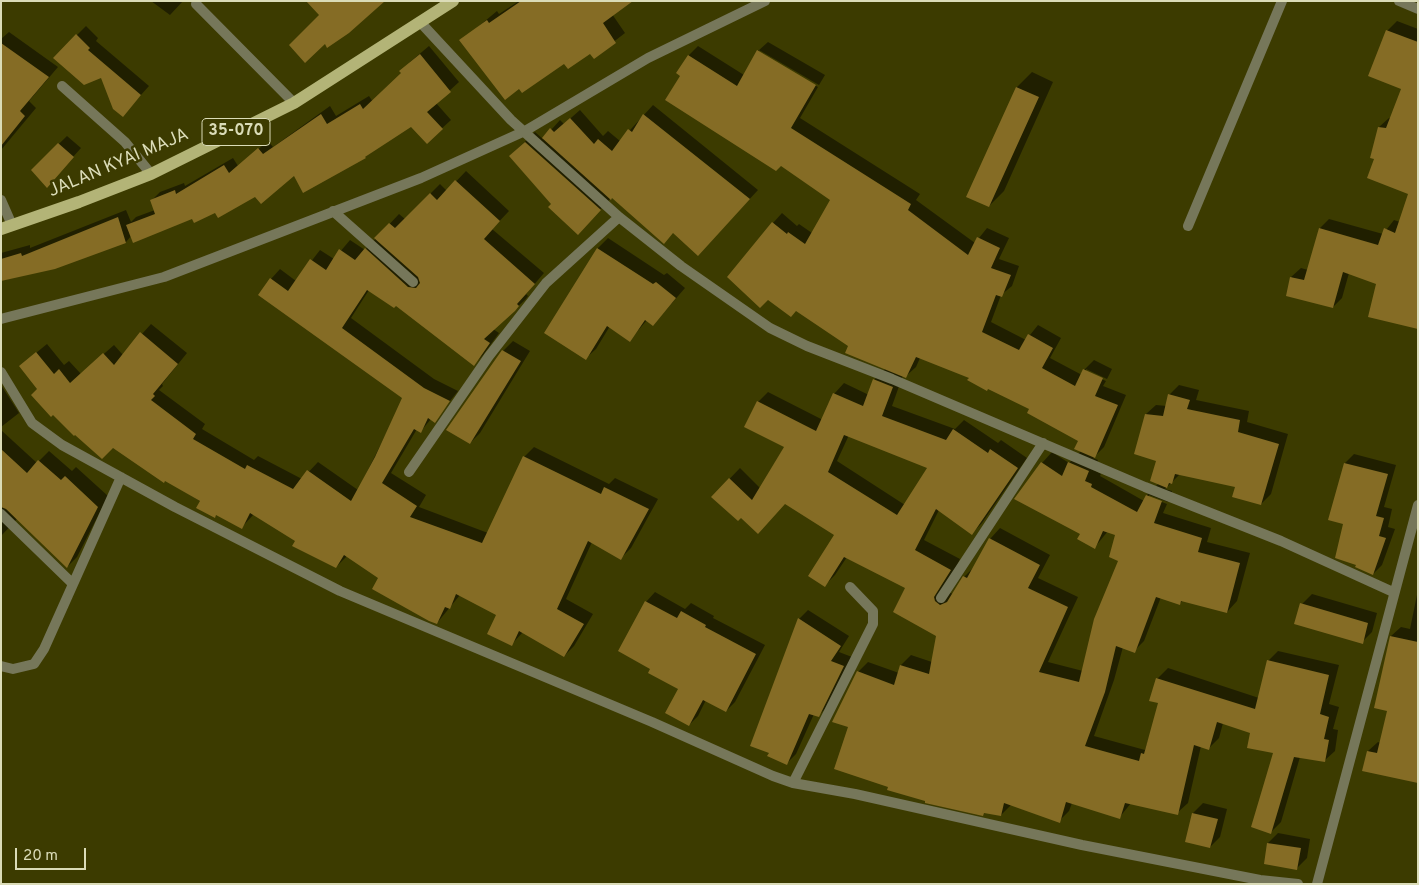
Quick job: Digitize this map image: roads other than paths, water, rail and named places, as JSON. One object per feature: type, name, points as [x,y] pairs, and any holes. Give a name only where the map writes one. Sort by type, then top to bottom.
[{"type":"main road","name":"JALAN KYAI MAJA","points":[[7,227],[151,174],[294,103],[453,1]]},
{"type":"street","points":[[1,319],[164,277],[421,178],[525,131],[648,58],[765,1]]},
{"type":"street","points":[[1188,226],[1282,1]]},
{"type":"street","points":[[1399,1],[1418,9]]},
{"type":"street","points":[[196,4],[294,103]]},
{"type":"street","points":[[421,23],[511,120],[619,217],[681,266],[770,328],[807,346],[892,379],[1281,541],[1393,592]]},
{"type":"street","points":[[62,86],[125,142],[151,174]]},
{"type":"street","points":[[1,200],[7,227]]},
{"type":"street","points":[[333,211],[412,282]]},
{"type":"street","points":[[409,472],[488,356],[546,283],[619,217]]},
{"type":"street","points":[[1,372],[32,423],[62,445],[121,477],[340,591],[792,784],[855,794],[1082,845],[1260,880],[1298,884]]},
{"type":"street","points":[[941,598],[1043,443]]},
{"type":"street","points":[[1,666],[12,669],[34,664],[44,649],[121,477]]},
{"type":"street","points":[[1317,884],[1393,592],[1418,505]]},
{"type":"street","points":[[1,514],[73,584]]},
{"type":"street","points":[[792,784],[873,624],[873,611],[850,587]]}]
